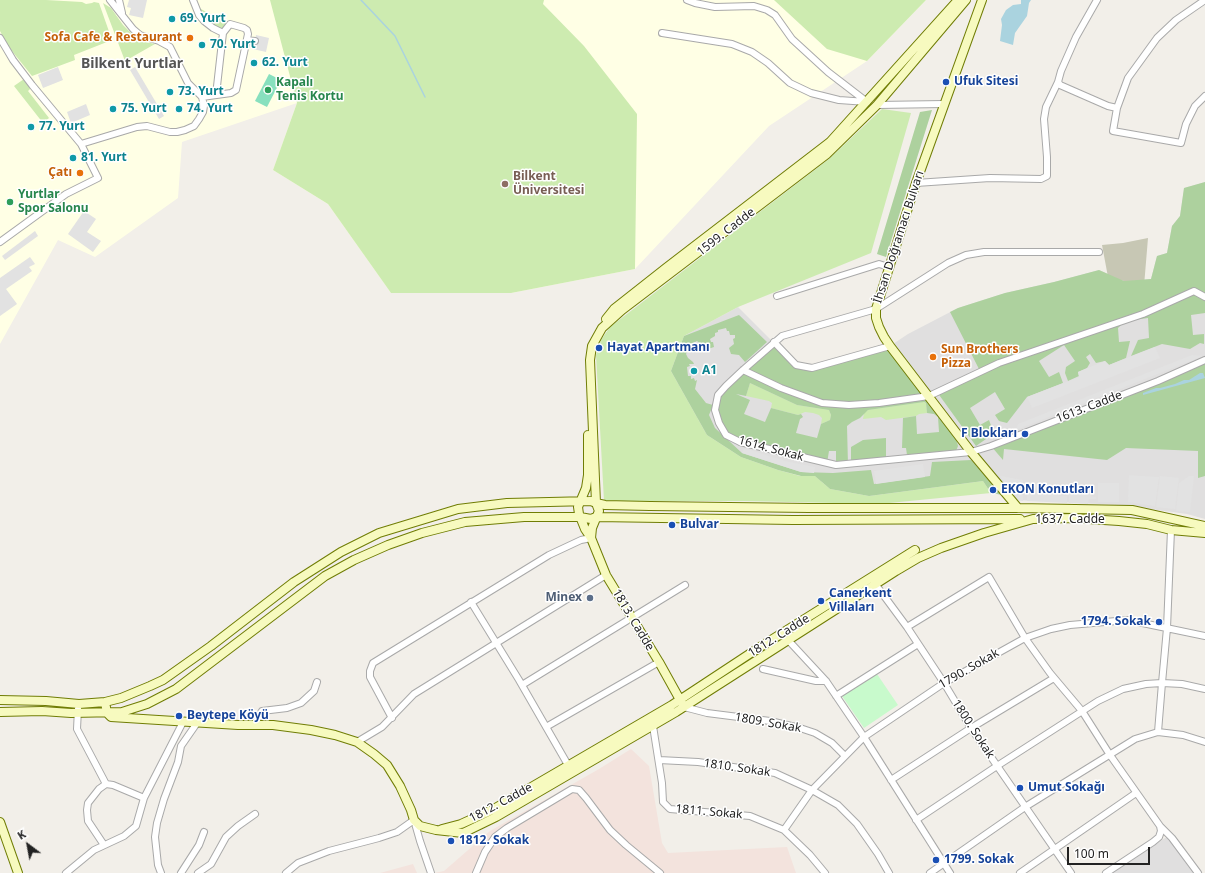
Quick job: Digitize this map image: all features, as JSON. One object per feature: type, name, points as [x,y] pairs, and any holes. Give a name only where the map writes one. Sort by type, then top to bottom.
[{"type":"street","points":[[81,144],[137,127],[147,126],[170,132],[185,130],[194,126],[203,112],[202,97],[188,83],[170,47],[159,41],[140,35],[110,0]]},
{"type":"street","points":[[118,0],[124,18]]},
{"type":"street","points":[[687,0],[715,7],[754,6],[767,10],[775,15],[792,40],[828,72],[867,102]]},
{"type":"street","name":"1599. Cadde","points":[[580,502],[586,488],[588,475],[587,361],[589,344],[598,328],[620,305],[830,142],[958,0]]},
{"type":"street","name":"1599. Cadde","points":[[596,504],[590,360],[592,346],[602,328],[622,310],[827,154],[877,105],[966,0]]},
{"type":"street","name":"İhsan Doğramacı Bulvarı","points":[[982,0],[916,183],[876,309],[879,327],[890,346],[972,452],[1018,508]]},
{"type":"street","points":[[916,183],[990,178],[1041,179],[1047,176],[1044,119],[1046,107],[1076,37],[1097,0]]},
{"type":"street","points":[[1205,0],[1176,20],[1157,38],[1128,78],[1117,108],[1113,131],[1181,143],[1186,124],[1195,106],[1205,96]]},
{"type":"street","points":[[194,1],[199,15],[204,21],[213,28],[222,32]]},
{"type":"street","points":[[202,97],[231,93],[236,90],[248,34],[247,30],[244,28],[230,24],[222,32],[216,95]]},
{"type":"street","points":[[662,33],[732,44],[752,52],[768,63],[790,83],[811,93],[839,100],[867,102],[877,105],[944,104]]},
{"type":"street","points":[[0,38],[13,60],[32,85],[81,144],[98,178],[66,194],[0,242]]},
{"type":"street","points":[[246,40],[255,41]]},
{"type":"street","points":[[1058,82],[1060,85],[1108,106],[1117,108]]},
{"type":"street","name":"1614. Sokak","points":[[972,452],[836,466],[740,442],[726,434],[719,423],[715,410],[718,396],[726,386],[782,336],[876,309],[948,263],[966,255],[984,252],[1100,252]]},
{"type":"street","points":[[777,296],[879,264],[889,267]]},
{"type":"street","points":[[743,370],[781,388],[822,403],[849,405],[879,403],[929,396],[999,363],[1143,314],[1194,291],[1205,297]]},
{"type":"street","points":[[774,342],[796,365],[812,368],[890,346]]},
{"type":"street","name":"1613. Cadde","points":[[972,452],[1158,381],[1205,360]]},
{"type":"street","points":[[580,502],[578,511],[580,517]]},
{"type":"street","points":[[0,700],[46,701],[79,704],[105,702],[121,698],[163,680],[211,646],[318,565],[379,533],[458,509],[507,503],[591,502],[596,504],[599,511],[592,528],[591,538],[581,540],[559,549],[375,662],[370,670],[370,677],[392,718]]},
{"type":"street","name":"1637. Cadde","points":[[596,504],[809,508],[1018,508],[1132,510],[1205,526]]},
{"type":"street","points":[[0,712],[42,711],[107,713],[122,712],[147,704],[176,688],[325,576],[354,560],[388,545],[422,533],[466,522],[524,517],[580,517],[591,519],[793,520],[1033,519]]},
{"type":"street","name":"1813. Cadde","points":[[580,517],[591,538],[606,575],[682,703]]},
{"type":"street","name":"1637. Cadde","points":[[876,585],[918,558],[984,533],[1033,519],[1073,518],[1119,521],[1147,524],[1171,530],[1205,533]]},
{"type":"street","points":[[1158,732],[1167,628],[1171,530]]},
{"type":"street","name":"1812. Cadde","points":[[436,830],[463,832],[480,826],[653,726],[682,703],[871,577],[915,550]]},
{"type":"street","points":[[357,742],[382,727],[414,694],[606,575]]},
{"type":"street","points":[[871,577],[876,585]]},
{"type":"street","points":[[907,627],[989,577],[1025,638],[1054,678],[1082,711],[1136,794],[1198,873]]},
{"type":"street","points":[[522,685],[685,584]]},
{"type":"street","name":"1800. Sokak","points":[[876,585],[907,627],[997,766],[1071,873]]},
{"type":"street","name":"1812. Cadde","points":[[436,830],[461,824],[476,818],[568,765],[682,703],[788,640],[876,585]]},
{"type":"street","points":[[471,602],[522,685],[568,765]]},
{"type":"street","name":"1790. Sokak","points":[[784,830],[812,790],[864,737],[944,683],[1025,638],[1051,629],[1070,625],[1128,620],[1205,636]]},
{"type":"street","points":[[788,640],[826,681],[864,737],[950,873]]},
{"type":"street","points":[[836,696],[918,644]]},
{"type":"street","points":[[546,727],[659,662]]},
{"type":"street","points":[[763,669],[816,681],[826,681]]},
{"type":"street","points":[[890,780],[1054,678]]},
{"type":"street","points":[[254,725],[262,711],[287,708],[301,703],[314,691],[318,682]]},
{"type":"street","points":[[916,820],[1082,711],[1123,689],[1146,684],[1162,683],[1182,684],[1205,689]]},
{"type":"street","points":[[105,702],[107,713],[111,717],[197,723],[273,725],[311,730],[335,735],[357,742],[387,765],[400,786],[411,810],[431,873]]},
{"type":"street","name":"1809. Sokak","points":[[682,703],[707,713],[770,721],[800,728],[815,733],[832,743],[845,756]]},
{"type":"street","points":[[79,704],[77,729],[106,784]]},
{"type":"street","points":[[66,873],[94,850],[124,836],[136,826],[144,798],[183,722]]},
{"type":"street","points":[[161,873],[158,865],[155,837],[157,823],[178,762],[181,746],[197,723]]},
{"type":"street","name":"1811. Sokak","points":[[653,726],[659,760],[663,802],[670,809],[750,816],[784,830]]},
{"type":"street","points":[[930,873],[1025,807],[1135,739],[1158,732],[1183,736],[1205,742]]},
{"type":"street","name":"1810. Sokak","points":[[659,760],[698,762],[775,773],[812,790],[838,805],[856,824],[878,854],[889,873]]},
{"type":"street","points":[[104,846],[88,820],[88,802],[99,789],[106,784],[113,784],[144,798]]},
{"type":"street","points":[[476,873],[485,852],[495,837],[507,828],[572,789],[579,790],[610,830],[660,873]]},
{"type":"street","points":[[1020,873],[1136,794]]},
{"type":"street","points":[[198,873],[211,864],[226,837],[255,814]]},
{"type":"street","points":[[414,820],[420,826],[436,830]]},
{"type":"street","points":[[286,873],[298,863],[329,851],[397,832],[414,820]]},
{"type":"street","points":[[0,822],[18,873]]},
{"type":"street","points":[[1106,873],[1159,837],[1161,831],[1160,826]]},
{"type":"street","points":[[784,830],[810,855],[825,873]]},
{"type":"street","points":[[181,873],[199,845],[204,832]]},
{"type":"shaded area","name":"Bilkent Üniversitesi","points":[[0,0],[926,0],[867,61],[769,126],[635,269],[511,293],[391,293],[328,204],[273,170],[297,103],[182,142],[178,198],[95,257],[58,240],[0,344]]},
{"type":"shaded area","points":[[129,0],[147,0],[143,18],[129,15],[131,8],[127,7]]},
{"type":"shaded area","points":[[256,35],[269,38],[266,52],[253,49]]},
{"type":"shaded area","points":[[58,67],[63,80],[43,88],[38,75]]},
{"type":"shaded area","points":[[135,67],[164,116],[159,119],[130,70]]},
{"type":"shaded area","points":[[86,104],[90,115],[71,123],[67,112]]},
{"type":"shaded area","points":[[1205,182],[1205,519],[1187,514],[1120,505],[1015,500],[1003,495],[991,493],[983,481],[869,496],[741,457],[707,435],[671,371],[684,336],[738,307],[796,365],[812,368],[890,346],[908,334],[958,308],[1005,293],[1099,270],[1124,281],[1151,279],[1157,256],[1167,253],[1172,226],[1180,216],[1184,188]]},
{"type":"shaded area","points":[[84,211],[96,219],[87,232],[101,241],[93,252],[68,234]]},
{"type":"shaded area","points":[[35,231],[38,236],[5,260],[2,256]]},
{"type":"shaded area","points":[[1148,238],[1144,286],[1108,277],[1102,245]]},
{"type":"shaded area","points":[[30,257],[35,264],[29,267],[32,271],[6,289],[17,304],[0,316],[0,278]]},
{"type":"shaded area","points":[[1155,347],[1160,358],[1032,408],[1027,397],[1079,377],[1078,372],[1105,361],[1109,365]]},
{"type":"shaded area","points":[[1192,355],[1203,356],[1016,430],[1018,424]]},
{"type":"shaded area","points":[[744,448],[785,461],[815,467],[814,473],[801,472],[742,453]]},
{"type":"shaded area","points":[[923,464],[925,477],[876,484],[874,471]]},
{"type":"shaded area","points":[[1129,475],[1159,477],[1155,506],[1128,502]]},
{"type":"shaded area","points":[[1000,476],[1023,480],[1023,501],[1015,500]]},
{"type":"shaded area","points":[[1160,476],[1179,478],[1175,509],[1156,507]]},
{"type":"shaded area","points":[[1189,476],[1194,476],[1190,512],[1176,511],[1179,483]]},
{"type":"shaded area","points":[[1027,482],[1059,485],[1059,496],[1067,496],[1067,503],[1027,501]]},
{"type":"shaded area","points":[[1098,483],[1119,483],[1119,502],[1098,502]]},
{"type":"shaded area","points":[[1069,485],[1091,485],[1091,496],[1096,497],[1096,499],[1089,499],[1088,504],[1069,503]]},
{"type":"shaded area","points":[[631,749],[649,766],[662,843],[668,853],[787,847],[796,873],[434,873],[444,871],[490,831],[599,769]]},
{"type":"shaded area","points":[[1165,838],[1169,838],[1194,873],[1113,873]]},
{"type":"shaded area","points":[[413,864],[417,873],[380,873]]},
{"type":"green space","points":[[0,0],[46,0],[82,2],[86,4],[94,2],[99,3],[112,40],[74,55],[75,60],[32,76],[8,46],[0,31]]},
{"type":"green space","points":[[270,0],[544,0],[543,4],[584,46],[637,114],[635,269],[511,293],[391,293],[328,204],[273,170],[297,103]]},
{"type":"green space","points":[[774,0],[926,0],[867,61],[827,49]]},
{"type":"green space","points":[[103,3],[111,8],[123,25],[134,36],[142,41],[155,44],[125,61]]},
{"type":"green space","points":[[199,8],[228,24],[222,30],[214,27],[201,14]]},
{"type":"green space","name":"Kapalı Tenis Kortu","points":[[269,74],[281,80],[267,107],[255,101]]},
{"type":"green space","points":[[24,79],[31,88],[28,91],[49,118],[43,123],[14,86]]},
{"type":"green space","points":[[882,109],[911,113],[871,253],[738,307],[684,336],[671,371],[707,435],[741,457],[800,476],[815,476],[830,489],[869,496],[983,481],[991,493],[879,504],[744,501],[604,501],[596,355],[601,340],[610,327],[829,159]]},
{"type":"green space","points":[[932,110],[886,257],[877,254],[920,112]]},
{"type":"green space","points":[[1205,182],[1205,313],[1191,315],[1193,335],[1204,334],[1204,344],[1200,343],[1190,349],[1162,344],[1131,356],[1138,340],[1149,338],[1148,318],[1125,321],[1118,328],[1119,342],[1130,341],[1126,358],[1109,365],[1105,361],[1096,363],[1090,354],[1086,357],[1090,363],[1087,368],[1078,372],[1079,376],[1068,381],[1065,373],[1066,367],[1075,361],[1064,345],[1039,361],[1049,377],[1059,372],[1063,383],[1027,397],[1007,423],[999,421],[995,415],[1005,409],[995,392],[970,408],[980,425],[989,420],[992,428],[986,439],[976,446],[937,392],[980,371],[950,312],[1005,293],[1099,270],[1124,281],[1151,279],[1157,256],[1167,253],[1172,226],[1180,216],[1184,188]]},
{"type":"green space","points":[[739,315],[767,342],[745,362],[739,355],[731,354],[729,348],[734,344],[733,339],[735,338],[735,335],[730,335],[726,328],[718,330],[718,332],[715,333],[715,336],[710,339],[711,342],[713,342],[714,347],[705,350],[704,347],[697,341],[691,344],[686,354],[694,364],[689,364],[690,366],[687,367],[688,376],[691,376],[691,379],[694,378],[695,381],[697,380],[695,389],[706,403],[713,405],[709,415],[715,428],[742,453],[801,472],[833,473],[871,470],[874,484],[930,476],[932,462],[971,460],[1003,495],[991,493],[983,481],[869,496],[830,489],[815,476],[801,476],[778,470],[741,457],[707,435],[671,371],[684,336]]},
{"type":"green space","points":[[774,342],[796,365],[812,368],[889,349],[956,437],[958,446],[956,451],[922,456],[920,454],[907,455],[906,448],[902,448],[903,418],[916,416],[917,434],[939,432],[938,417],[934,414],[927,413],[926,403],[924,402],[868,410],[860,418],[847,426],[848,465],[836,465],[836,451],[829,451],[827,463],[797,453],[750,441],[748,445],[726,435],[715,410],[718,395]],"holes":[[[750,383],[797,405],[829,410],[831,415],[830,420],[821,424],[817,438],[796,433],[800,419],[803,417],[801,414],[798,415],[771,408],[765,422],[744,414],[750,400],[736,394],[746,396]]]},
{"type":"green space","points":[[1205,360],[1205,476],[1198,478],[1198,451],[1126,448],[1107,460],[1004,449],[1003,460],[991,446]]},
{"type":"green space","points":[[750,383],[797,405],[829,410],[831,415],[830,420],[821,424],[822,418],[813,413],[805,412],[798,415],[771,408],[772,403],[769,401],[746,396]]},
{"type":"green space","points":[[923,402],[926,403],[927,413],[886,420],[881,417],[863,419],[864,413],[868,410]]},
{"type":"green space","points":[[886,438],[886,457],[868,459],[851,465],[851,447],[863,440]]},
{"type":"green space","points":[[877,674],[898,705],[864,728],[842,696]]},
{"type":"water","points":[[1021,0],[1031,0],[1029,3],[1027,16],[1015,33],[1013,45],[1000,41],[1002,25],[1001,19],[1006,10],[1013,5],[1021,4]]},
{"type":"water","points":[[1200,373],[1203,373],[1205,378],[1143,395],[1143,393],[1156,388],[1189,380]]},
{"type":"waterway","points":[[361,0],[395,36],[425,97]]},
{"type":"place","name":"69. Yurt","points":[[172,19]]},
{"type":"place","name":"Sofa Cafe & Restaurant","points":[[190,38]]},
{"type":"place","name":"70. Yurt","points":[[202,45]]},
{"type":"place","name":"62. Yurt","points":[[254,63]]},
{"type":"place","name":"Ufuk Sitesi","points":[[946,82]]},
{"type":"place","name":"Kapalı Tenis Kortu","points":[[268,90]]},
{"type":"place","name":"73. Yurt","points":[[170,92]]},
{"type":"place","name":"75. Yurt","points":[[113,109]]},
{"type":"place","name":"74. Yurt","points":[[179,109]]},
{"type":"place","name":"77. Yurt","points":[[31,127]]},
{"type":"place","name":"81. Yurt","points":[[73,158]]},
{"type":"place","name":"Çatı","points":[[80,173]]},
{"type":"place","name":"Bilkent Üniversitesi","points":[[505,184]]},
{"type":"place","name":"Yurtlar Spor Salonu","points":[[10,202]]},
{"type":"place","name":"Hayat Apartmanı","points":[[599,348]]},
{"type":"place","name":"Sun Brothers Pizza","points":[[933,357]]},
{"type":"place","name":"A1","points":[[694,371]]},
{"type":"place","name":"F Blokları","points":[[1025,434]]},
{"type":"place","name":"EKON Konutları","points":[[993,490]]},
{"type":"place","name":"Bulvar","points":[[672,525]]},
{"type":"place","name":"Minex","points":[[590,598]]},
{"type":"place","name":"Canerkent Villaları","points":[[821,601]]},
{"type":"place","name":"1794. Sokak","points":[[1159,622]]},
{"type":"place","name":"Beytepe Köyü","points":[[179,716]]},
{"type":"place","name":"Umut Sokağı","points":[[1020,788]]},
{"type":"place","name":"1812. Sokak","points":[[451,841]]},
{"type":"place","name":"1799. Sokak","points":[[936,860]]},
{"type":"district","name":"Bilkent Yurtlar","points":[[132,64]]}]
